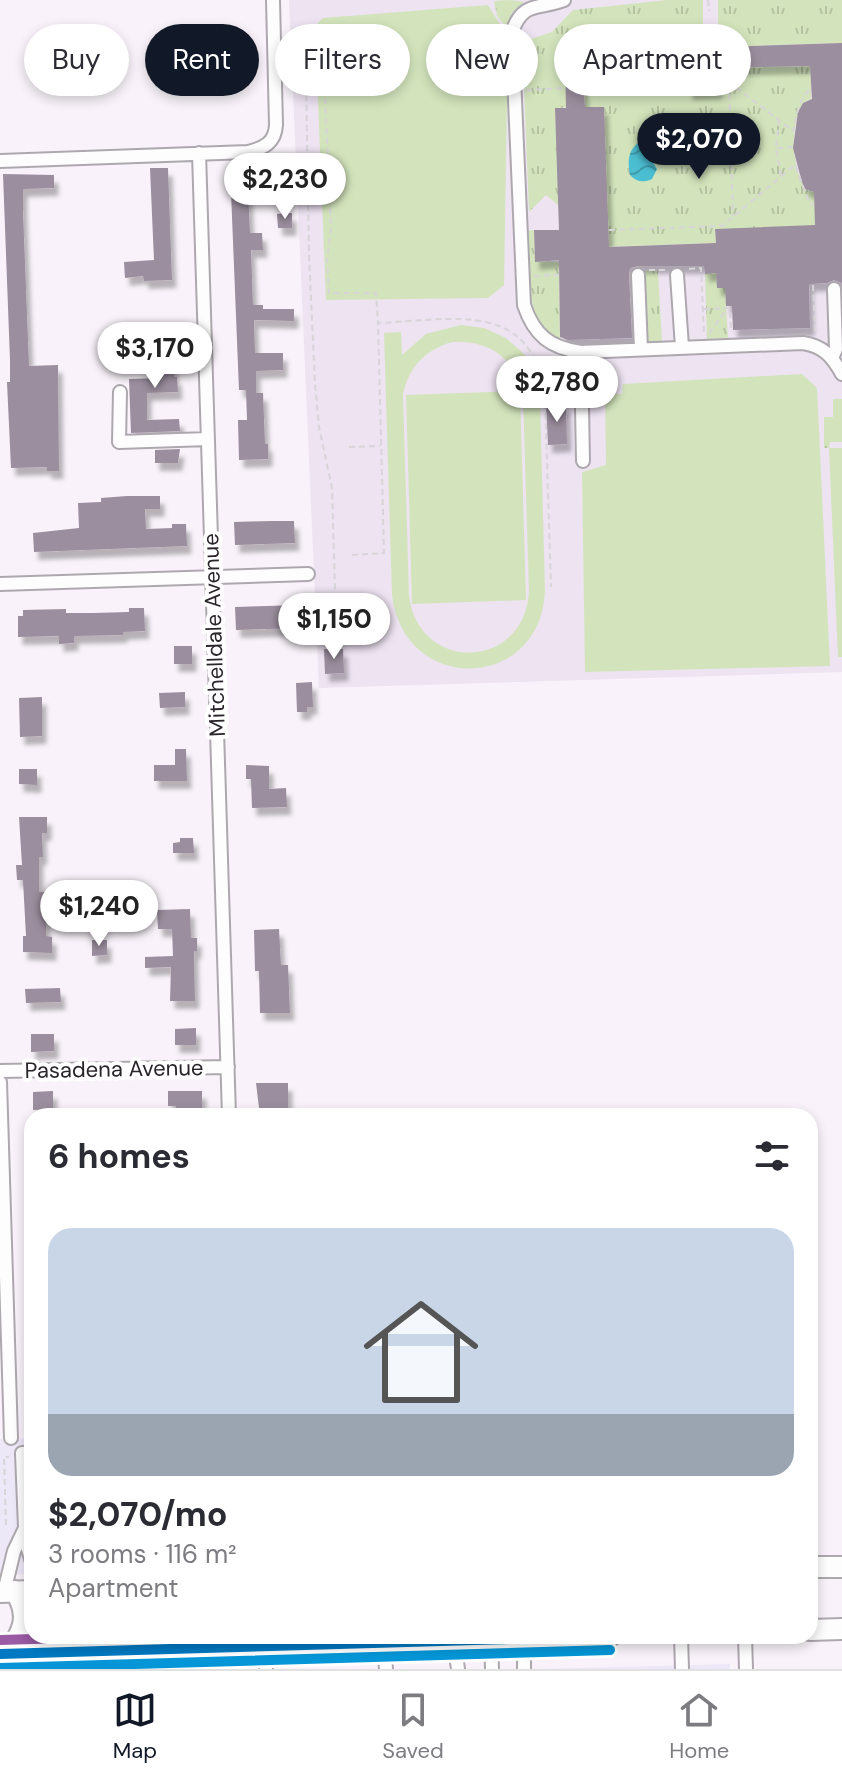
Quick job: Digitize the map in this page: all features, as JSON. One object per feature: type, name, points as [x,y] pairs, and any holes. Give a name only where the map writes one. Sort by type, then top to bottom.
[{"type":"highway","points":[[818,1567],[842,1567]]},
{"type":"highway","points":[[13,1592],[24,1610]]},
{"type":"highway","points":[[3,1654],[15,1644],[24,1624]]},
{"type":"highway","points":[[818,1630],[842,1629]]},
{"type":"highway","points":[[3,1654],[354,1644]]},
{"type":"street","points":[[0,161],[248,152],[267,145],[273,140],[276,125],[273,0]]},
{"type":"street","points":[[564,0],[537,4],[523,11],[512,32],[524,305],[529,322],[540,336],[563,350],[581,352],[803,343],[822,349],[842,374]]},
{"type":"street","name":"Mitchelldale Avenue","points":[[199,153],[229,1108]]},
{"type":"street","points":[[638,275],[641,349]]},
{"type":"street","points":[[677,275],[682,347]]},
{"type":"street","points":[[832,358],[836,349],[834,289]]},
{"type":"street","points":[[581,352],[583,461]]},
{"type":"street","points":[[120,392],[119,442],[208,439]]},
{"type":"street","points":[[0,584],[308,574]]},
{"type":"street","name":"Pasadena Avenue","points":[[0,1071],[228,1067]]},
{"type":"street","points":[[0,1082],[11,1438]]},
{"type":"street","points":[[24,1453],[24,1503]]},
{"type":"street","points":[[13,1592],[14,1551],[24,1532]]},
{"type":"street","points":[[384,1644],[386,1669]]},
{"type":"street","points":[[454,1644],[458,1669]]},
{"type":"street","points":[[491,1644],[492,1669]]},
{"type":"street","points":[[524,1644],[524,1669]]},
{"type":"street","points":[[681,1644],[682,1669]]},
{"type":"street","points":[[745,1644],[746,1669]]},
{"type":"street","points":[[266,1647],[266,1669]]},
{"type":"path","points":[[708,0],[709,11]]},
{"type":"path","points":[[748,96],[793,131],[799,108],[806,92],[811,89]]},
{"type":"path","points":[[306,96],[315,384],[319,427],[332,488],[334,648]]},
{"type":"path","points":[[325,96],[331,229],[327,259],[329,293],[376,293],[378,323],[384,553],[352,555]]},
{"type":"path","points":[[729,96],[733,216]]},
{"type":"path","points":[[779,119],[776,148],[781,176]]},
{"type":"path","points":[[776,148],[793,147]]},
{"type":"path","points":[[609,230],[722,226],[795,165],[809,202],[814,205]]},
{"type":"path","points":[[528,276],[559,275]]},
{"type":"path","points":[[813,285],[815,331]]},
{"type":"path","points":[[704,339],[727,308]]},
{"type":"path","points":[[703,309],[730,308],[731,339]]},
{"type":"path","points":[[378,323],[483,320],[501,325],[526,345],[537,364],[545,398],[551,587]]},
{"type":"path","points":[[349,447],[382,446]]},
{"type":"path","points":[[6,1525],[4,1457],[10,1457]]},
{"type":"shaded area","points":[[289,0],[842,0],[842,672],[319,688],[293,96],[410,96],[410,24],[290,24]]},
{"type":"shaded area","points":[[24,1438],[24,1574],[0,1575],[0,1439]]},
{"type":"shaded area","points":[[730,1664],[730,1669],[541,1669]]},
{"type":"green space","points":[[667,0],[703,0],[703,24],[560,24],[573,10]]},
{"type":"green space","points":[[718,0],[842,0],[842,43],[751,46],[751,24],[718,24]]},
{"type":"green space","points":[[494,1],[524,2],[512,13],[508,24],[504,24],[497,16]]},
{"type":"green space","points":[[488,5],[500,24],[426,24],[426,96],[507,96],[504,285],[488,298],[326,300],[318,96],[410,96],[410,24],[317,24],[323,18]]},
{"type":"green space","points":[[554,30],[554,96],[567,96],[567,107],[555,109],[559,206],[546,195],[529,212],[524,96],[538,96],[538,37]]},
{"type":"green space","points":[[815,66],[811,99],[803,103],[799,114],[794,146],[800,178],[805,189],[814,192],[819,225],[715,230],[716,243],[604,247],[600,107],[585,107],[584,96],[751,96],[751,67]]},
{"type":"green space","points":[[534,230],[535,261],[559,262],[560,338],[557,339],[538,317],[530,290],[528,231]]},
{"type":"green space","points":[[645,271],[658,271],[662,341],[648,342]]},
{"type":"green space","points":[[705,273],[717,273],[725,288],[728,338],[707,339]]},
{"type":"green space","points":[[461,325],[484,328],[506,338],[524,354],[535,375],[540,399],[545,591],[538,624],[521,648],[498,663],[472,668],[445,664],[420,651],[402,628],[392,595],[384,333],[401,332],[402,355],[426,334]],"holes":[[[452,342],[479,344],[500,355],[509,363],[520,386],[523,399],[529,591],[523,617],[510,636],[492,648],[471,653],[450,650],[431,639],[417,621],[409,595],[403,394],[409,376],[426,355]]]},
{"type":"green space","points":[[802,374],[817,388],[830,666],[585,672],[582,472],[606,465],[605,394],[622,394],[623,384]]},
{"type":"green space","points":[[520,391],[526,600],[412,604],[406,395]]},
{"type":"green space","points":[[833,399],[842,399],[842,442],[830,442],[829,448],[824,448],[824,417],[833,417]]},
{"type":"green space","points":[[829,448],[842,448],[842,657],[838,657]]},
{"type":"water","points":[[645,138],[651,141],[650,157],[657,169],[652,179],[640,181],[630,175],[629,158],[635,145]]},
{"type":"building","points":[[842,43],[842,283],[834,280],[809,284],[810,328],[733,330],[732,306],[726,306],[725,288],[717,288],[716,273],[705,274],[704,266],[638,266],[630,268],[629,275],[632,338],[568,340],[560,337],[559,260],[535,262],[534,230],[559,230],[555,108],[566,108],[566,96],[584,96],[585,107],[604,107],[609,247],[716,243],[715,229],[815,225],[814,192],[805,189],[793,148],[798,112],[803,103],[812,99],[810,66],[751,67],[751,46]]},
{"type":"building","points":[[230,167],[247,167],[250,233],[262,233],[263,250],[251,250],[253,305],[263,305],[263,309],[294,309],[294,321],[254,320],[255,353],[283,353],[283,370],[256,371],[256,393],[263,393],[268,459],[239,460],[238,420],[247,420],[246,390],[239,390]]},
{"type":"building","points":[[150,168],[168,168],[172,280],[144,281],[143,276],[125,278],[124,262],[154,260]]},
{"type":"building","points":[[3,174],[54,175],[54,188],[23,189],[23,211],[29,366],[58,365],[59,471],[47,471],[47,467],[11,468]]},
{"type":"building","points":[[292,213],[292,228],[278,228],[277,214]]},
{"type":"building","points":[[156,333],[173,333],[174,377],[177,377],[178,392],[147,393],[147,420],[179,419],[180,431],[131,433],[129,379],[157,378]]},
{"type":"building","points":[[546,404],[566,404],[567,444],[548,445]]},
{"type":"building","points":[[180,449],[178,463],[155,463],[155,450]]},
{"type":"building","points":[[127,496],[160,496],[160,509],[145,509],[146,529],[186,524],[187,546],[34,552],[33,533],[79,528],[78,503]]},
{"type":"building","points":[[294,521],[295,543],[235,545],[234,522]]},
{"type":"building","points":[[300,605],[301,628],[236,630],[235,607]]},
{"type":"building","points":[[129,608],[144,608],[145,631],[123,632],[123,635],[74,636],[74,643],[59,644],[59,636],[18,637],[18,616],[23,616],[23,610],[66,609],[66,613],[93,613],[129,612]]},
{"type":"building","points":[[174,646],[192,646],[192,664],[174,664]]},
{"type":"building","points":[[324,649],[343,649],[344,673],[325,674]]},
{"type":"building","points":[[312,682],[313,707],[307,707],[307,712],[297,712],[296,683]]},
{"type":"building","points":[[185,692],[185,707],[160,708],[159,693]]},
{"type":"building","points":[[42,697],[42,736],[20,737],[19,698]]},
{"type":"building","points":[[175,749],[186,749],[187,781],[154,781],[154,765],[175,765]]},
{"type":"building","points":[[246,765],[269,766],[269,789],[286,788],[287,807],[252,808],[251,779],[246,779]]},
{"type":"building","points":[[19,769],[37,769],[37,785],[19,784]]},
{"type":"building","points":[[19,817],[47,817],[47,833],[42,833],[43,857],[39,857],[39,892],[56,892],[56,908],[46,908],[46,936],[52,937],[52,953],[23,952],[23,936],[26,936],[23,880],[17,880],[16,865],[22,865]]},
{"type":"building","points":[[180,838],[193,838],[194,853],[173,853],[173,843],[180,842]]},
{"type":"building","points":[[190,909],[191,938],[197,938],[197,951],[194,951],[195,1001],[170,1001],[171,967],[145,968],[145,957],[173,956],[172,929],[158,929],[157,910]]},
{"type":"building","points":[[279,929],[281,965],[288,965],[290,1013],[260,1013],[254,930]]},
{"type":"building","points":[[92,940],[107,940],[107,955],[92,956]]},
{"type":"building","points":[[60,988],[61,1002],[26,1003],[25,989]]},
{"type":"building","points":[[196,1028],[196,1045],[175,1045],[175,1029]]},
{"type":"building","points":[[31,1034],[54,1034],[54,1051],[31,1052]]},
{"type":"building","points":[[256,1083],[288,1083],[288,1108],[259,1108]]},
{"type":"building","points":[[53,1091],[53,1108],[33,1108],[33,1092]]},
{"type":"building","points":[[168,1091],[202,1091],[202,1108],[168,1106]]},
{"type":"transit line","points":[[0,1640],[24,1639]]},
{"type":"transit line","points":[[0,1654],[339,1644]]},
{"type":"transit line","points":[[0,1668],[610,1650]]}]
